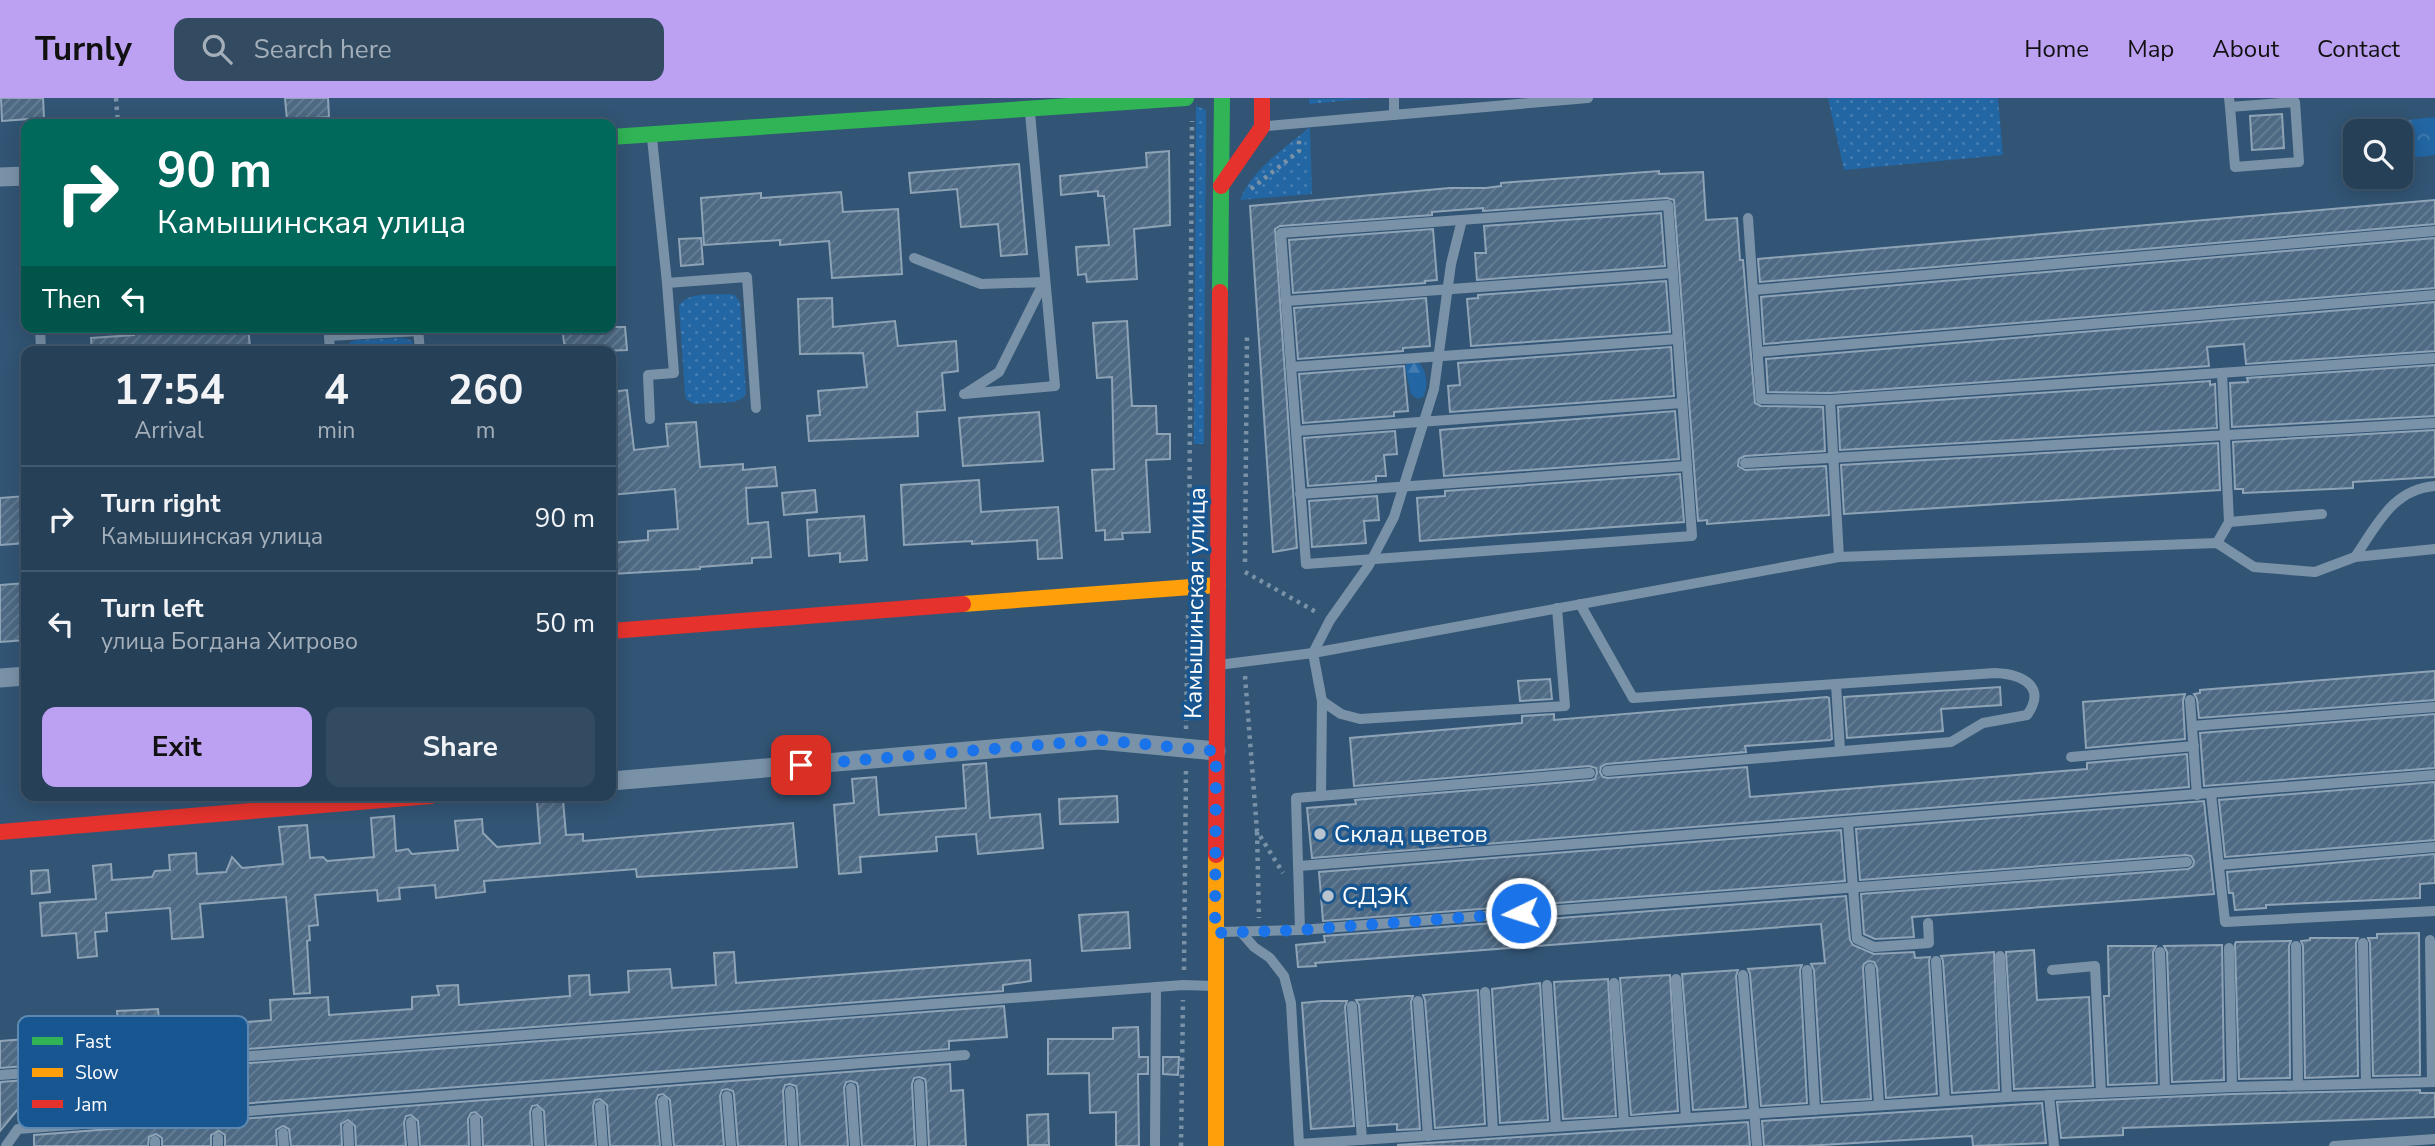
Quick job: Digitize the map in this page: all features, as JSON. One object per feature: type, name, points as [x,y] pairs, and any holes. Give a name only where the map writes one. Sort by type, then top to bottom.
[{"type":"street","name":"Камышинская улица","points":[[1216,1146],[1216,751],[1222,98]]},
{"type":"street","points":[[1221,187],[1262,127],[1262,98]]},
{"type":"street","points":[[616,137],[1029,108],[1189,105]]},
{"type":"street","points":[[0,177],[21,176]]},
{"type":"street","points":[[616,631],[1218,584]]},
{"type":"street","points":[[0,678],[21,677]]},
{"type":"street","points":[[616,781],[1099,740],[1216,751]]},
{"type":"street","points":[[0,832],[371,801]]},
{"type":"lane","points":[[1394,98],[1394,115]]},
{"type":"lane","points":[[1262,127],[1588,98]]},
{"type":"lane","points":[[2229,102],[2295,102],[2299,162],[2235,167],[2229,102]]},
{"type":"lane","points":[[1029,108],[1055,386],[964,394],[999,372],[1044,282]]},
{"type":"lane","points":[[650,419],[648,375],[674,373],[652,134]]},
{"type":"lane","points":[[1668,205],[1692,536],[1306,564],[1281,233],[1462,220],[1668,205]]},
{"type":"lane","points":[[1748,218],[1762,399],[1830,400],[2435,358]]},
{"type":"lane","points":[[1321,796],[1322,701],[1312,653],[1394,517],[1434,389],[1451,264],[1462,220]]},
{"type":"lane","points":[[1753,290],[2435,231]]},
{"type":"lane","points":[[914,258],[981,284],[1044,282]]},
{"type":"lane","points":[[1286,301],[1673,273]]},
{"type":"lane","points":[[667,283],[747,277],[756,408]]},
{"type":"lane","points":[[1758,352],[2435,295]]},
{"type":"lane","points":[[330,346],[329,336],[367,333]]},
{"type":"lane","points":[[1291,367],[1678,339]]},
{"type":"lane","points":[[2217,543],[2229,522],[2222,373]]},
{"type":"lane","points":[[1830,400],[1839,557]]},
{"type":"lane","points":[[1296,430],[1682,402]]},
{"type":"lane","points":[[1745,463],[2435,423]]},
{"type":"lane","points":[[1300,494],[1687,466]]},
{"type":"lane","points":[[2355,557],[2385,514],[2403,494],[2422,487],[2435,486]]},
{"type":"lane","points":[[2229,522],[2322,514]]},
{"type":"lane","points":[[1217,665],[1312,653],[1839,557],[2217,543],[2254,567],[2315,572],[2355,557],[2435,549]]},
{"type":"lane","points":[[1580,604],[1633,698],[2011,674],[2022,678],[2035,694],[2035,700],[2027,715],[1983,723],[1951,742],[1608,771]]},
{"type":"lane","points":[[1322,701],[1341,714],[1360,719],[1565,706],[1557,608]]},
{"type":"lane","points":[[1836,684],[1840,750]]},
{"type":"lane","points":[[2190,700],[2197,795]]},
{"type":"lane","points":[[2192,726],[2435,707]]},
{"type":"lane","points":[[2071,757],[2194,746]]},
{"type":"lane","points":[[1300,930],[1296,798],[1590,773]]},
{"type":"lane","points":[[1299,866],[2435,775]]},
{"type":"lane","points":[[2211,794],[2225,922],[2435,911]]},
{"type":"lane","points":[[1848,822],[1857,939],[1874,947],[1929,943],[1928,923]]},
{"type":"lane","points":[[2219,864],[2435,847]]},
{"type":"lane","points":[[1215,933],[1300,930],[2187,862]]},
{"type":"lane","points":[[1241,932],[1270,958],[1284,976],[1291,1003],[1296,1145],[2007,1097],[2433,1082],[2430,940]]},
{"type":"lane","points":[[2363,943],[2367,1083]]},
{"type":"lane","points":[[2296,946],[2298,1085]]},
{"type":"lane","points":[[2229,947],[2232,1087]]},
{"type":"lane","points":[[2160,952],[2165,1090]]},
{"type":"lane","points":[[2000,956],[2007,1097]]},
{"type":"lane","points":[[1936,961],[1945,1101]]},
{"type":"lane","points":[[2052,970],[2095,966],[2101,1093]]},
{"type":"lane","points":[[1870,968],[1879,1105]]},
{"type":"lane","points":[[1807,970],[1815,1110]]},
{"type":"lane","points":[[1743,975],[1757,1146]]},
{"type":"lane","points":[[1676,979],[1686,1118]]},
{"type":"lane","points":[[1614,984],[1624,1122]]},
{"type":"lane","points":[[1548,985],[1556,1127]]},
{"type":"lane","points":[[248,1055],[1156,987],[1215,986]]},
{"type":"lane","points":[[1155,1146],[1156,987]]},
{"type":"lane","points":[[1485,992],[1493,1131]]},
{"type":"lane","points":[[1418,1001],[1428,1136]]},
{"type":"lane","points":[[1352,1006],[1362,1140]]},
{"type":"lane","points":[[248,1111],[965,1055]]},
{"type":"lane","points":[[0,1074],[18,1073]]},
{"type":"lane","points":[[919,1084],[922,1146]]},
{"type":"lane","points":[[850,1088],[855,1146]]},
{"type":"lane","points":[[790,1091],[793,1146]]},
{"type":"lane","points":[[2049,1095],[2054,1146]]},
{"type":"lane","points":[[727,1096],[731,1146]]},
{"type":"lane","points":[[663,1101],[667,1146]]},
{"type":"lane","points":[[600,1106],[603,1146]]},
{"type":"lane","points":[[537,1112],[539,1146]]},
{"type":"lane","points":[[475,1119],[476,1146]]},
{"type":"lane","points":[[411,1122],[413,1146]]},
{"type":"lane","points":[[348,1127],[349,1146]]},
{"type":"lane","points":[[6,1146],[19,1129],[32,1128]]},
{"type":"lane","points":[[284,1133],[284,1146]]},
{"type":"lane","points":[[2334,1146],[2435,1139]]},
{"type":"path","points":[[116,98],[117,119]]},
{"type":"path","points":[[1181,1146],[1188,587],[1189,105]]},
{"type":"path","points":[[1241,197],[1299,151],[1300,123]]},
{"type":"path","points":[[1245,585],[1247,330]]},
{"type":"path","points":[[1245,572],[1330,620]]},
{"type":"path","points":[[1244,662],[1257,831],[1259,932]]},
{"type":"path","points":[[1257,831],[1288,882]]},
{"type":"green space","points":[[1371,98],[1309,104],[1309,99]]},
{"type":"green space","points":[[1828,98],[1998,98],[2003,155],[1844,170]]},
{"type":"green space","points":[[1196,106],[1206,110],[1204,444],[1194,444]]},
{"type":"green space","points":[[2435,117],[2435,155],[2413,158],[2413,119]]},
{"type":"green space","points":[[1310,127],[1312,194],[1240,200],[1252,178]]},
{"type":"green space","points":[[735,295],[740,303],[746,393],[743,398],[734,402],[694,404],[686,399],[685,393],[679,306],[683,301],[695,296]]},
{"type":"green space","points":[[404,338],[412,341],[414,346],[348,346],[356,340]]},
{"type":"green space","points":[[1416,361],[1423,368],[1426,383],[1423,397],[1418,399],[1411,394],[1405,367],[1407,363]]},
{"type":"building","points":[[1,98],[43,98],[44,118],[2,121]]},
{"type":"building","points":[[285,98],[328,98],[329,117],[287,119]]},
{"type":"building","points":[[2282,114],[2284,148],[2252,150],[2250,116]]},
{"type":"building","points":[[1169,151],[1170,225],[1134,229],[1137,279],[1087,282],[1086,274],[1078,275],[1076,247],[1109,245],[1104,196],[1098,196],[1098,191],[1061,195],[1060,176],[1147,167],[1146,153]]},
{"type":"building","points":[[1019,164],[1027,254],[1001,256],[998,224],[961,227],[957,189],[911,193],[909,173]]},
{"type":"building","points":[[1659,171],[1659,174],[1703,172],[1706,220],[1737,218],[1755,403],[1761,406],[1823,407],[1825,451],[1745,456],[1739,459],[1738,466],[1745,470],[1826,466],[1829,515],[1707,524],[1707,520],[1698,521],[1674,200],[1667,198],[1483,211],[1483,208],[1432,212],[1432,215],[1280,226],[1275,229],[1297,548],[1273,552],[1250,206],[1450,188],[1486,188],[1501,186],[1501,183]]},
{"type":"building","points":[[841,192],[843,212],[898,209],[902,274],[832,278],[829,241],[780,245],[780,240],[704,245],[701,198],[761,193],[761,198]]},
{"type":"building","points":[[2435,200],[2435,224],[1760,282],[1758,259]]},
{"type":"building","points":[[1661,213],[1665,266],[1477,280],[1475,253],[1486,253],[1484,226]]},
{"type":"building","points":[[1433,229],[1437,280],[1293,293],[1289,240]]},
{"type":"building","points":[[701,238],[703,264],[681,266],[679,239]]},
{"type":"building","points":[[2435,238],[2435,288],[1764,344],[1761,297]]},
{"type":"building","points":[[1666,281],[1670,332],[1471,346],[1467,299],[1478,298],[1478,295]]},
{"type":"building","points":[[832,298],[833,327],[895,321],[898,346],[956,341],[958,371],[942,373],[945,410],[917,412],[918,436],[809,441],[807,416],[820,415],[818,391],[867,387],[863,353],[800,354],[798,299]]},
{"type":"building","points":[[1426,298],[1430,346],[1403,348],[1403,351],[1298,359],[1294,308]]},
{"type":"building","points":[[2435,302],[2435,351],[2246,364],[2244,344],[2207,347],[2209,366],[1830,393],[1768,392],[1766,359]]},
{"type":"building","points":[[1127,321],[1132,406],[1156,406],[1157,434],[1170,434],[1170,459],[1146,460],[1150,532],[1122,533],[1123,539],[1105,540],[1105,530],[1096,531],[1092,470],[1114,469],[1112,377],[1097,378],[1093,323]]},
{"type":"building","points":[[616,327],[625,327],[627,350],[616,350],[616,346],[567,346],[564,343],[563,334],[616,333]]},
{"type":"building","points":[[249,333],[250,346],[92,346],[91,338]]},
{"type":"building","points":[[1671,347],[1674,396],[1450,412],[1448,386],[1460,385],[1458,363]]},
{"type":"building","points":[[2435,365],[2435,416],[2232,427],[2230,383],[2248,382],[2247,378]]},
{"type":"building","points":[[1404,366],[1408,411],[1394,412],[1394,416],[1303,423],[1299,374]]},
{"type":"building","points":[[2210,381],[2210,385],[2215,384],[2217,428],[1840,450],[1838,407]]},
{"type":"building","points":[[627,390],[634,450],[668,446],[666,424],[696,422],[700,467],[743,464],[743,470],[775,467],[777,486],[746,488],[748,524],[768,522],[771,557],[752,558],[752,563],[700,569],[616,574],[616,543],[648,540],[648,531],[678,529],[675,489],[616,495],[616,391]]},
{"type":"building","points":[[1675,411],[1679,459],[1444,476],[1440,430]]},
{"type":"building","points":[[1039,412],[1043,461],[963,466],[959,418]]},
{"type":"building","points":[[2435,430],[2435,477],[2353,482],[2353,488],[2243,493],[2243,489],[2235,489],[2233,442]]},
{"type":"building","points":[[1395,431],[1397,454],[1384,455],[1386,476],[1376,476],[1376,481],[1308,486],[1304,438]]},
{"type":"building","points":[[2218,443],[2220,490],[1844,514],[1841,465]]},
{"type":"building","points":[[1680,474],[1684,522],[1420,541],[1417,498],[1445,496],[1445,491]]},
{"type":"building","points":[[979,480],[981,512],[1058,507],[1062,558],[1038,559],[1037,540],[904,545],[901,485]]},
{"type":"building","points":[[815,490],[817,512],[784,515],[782,493]]},
{"type":"building","points":[[21,496],[21,543],[0,545],[0,498]]},
{"type":"building","points":[[1377,496],[1379,520],[1364,521],[1366,543],[1312,547],[1309,501]]},
{"type":"building","points":[[864,516],[867,560],[840,562],[840,553],[809,556],[807,520]]},
{"type":"building","points":[[21,583],[21,640],[0,642],[0,585]]},
{"type":"building","points":[[2435,671],[2435,700],[2199,718],[2194,694],[2200,693],[2200,690]]},
{"type":"building","points":[[1550,679],[1552,699],[1520,701],[1518,681]]},
{"type":"building","points":[[2000,687],[2001,705],[1941,709],[1943,731],[1847,738],[1844,697]]},
{"type":"building","points":[[2185,694],[2185,739],[2086,748],[2083,702]]},
{"type":"building","points":[[1827,697],[1830,740],[1745,746],[1746,752],[1606,764],[1601,767],[1600,772],[1603,777],[1608,778],[1747,767],[1750,797],[2087,769],[2087,763],[2187,754],[2189,787],[1312,858],[1307,808],[1356,804],[1355,800],[1591,780],[1595,779],[1597,773],[1596,768],[1589,766],[1354,786],[1350,738],[1522,723],[1522,716],[1554,714],[1554,720]]},
{"type":"building","points":[[2435,714],[2435,768],[2204,786],[2200,733]]},
{"type":"building","points":[[986,763],[990,818],[1040,814],[1043,848],[978,854],[976,834],[936,837],[937,851],[860,857],[861,872],[839,874],[834,805],[854,803],[852,779],[876,777],[879,815],[966,808],[963,765]]},
{"type":"building","points":[[2435,782],[2435,840],[2225,857],[2219,800]]},
{"type":"building","points":[[1117,796],[1118,822],[1060,824],[1059,799]]},
{"type":"building","points":[[563,801],[566,835],[583,834],[583,841],[793,823],[797,867],[637,877],[636,869],[484,881],[485,892],[436,898],[435,885],[399,888],[400,899],[378,901],[377,890],[315,895],[318,925],[309,926],[310,940],[307,941],[310,993],[294,994],[286,897],[200,904],[203,937],[172,939],[170,908],[106,913],[107,931],[95,932],[97,956],[78,958],[76,933],[42,936],[40,903],[96,899],[93,866],[111,864],[112,880],[152,877],[155,871],[170,870],[169,855],[196,853],[197,874],[226,872],[232,857],[242,868],[283,864],[279,827],[307,825],[310,858],[323,857],[327,861],[374,857],[371,818],[394,816],[396,851],[408,849],[412,854],[458,850],[455,821],[482,819],[483,833],[497,847],[540,843],[537,802]]},
{"type":"building","points":[[2204,801],[2214,894],[1912,917],[1914,937],[1875,939],[1864,934],[1861,894],[2188,869],[2193,866],[2194,861],[2191,856],[2186,855],[1860,880],[1856,829]]},
{"type":"building","points":[[1841,830],[1845,881],[1323,921],[1319,872]]},
{"type":"building","points":[[2435,854],[2435,883],[2420,884],[2420,898],[2266,905],[2266,908],[2235,910],[2233,893],[2229,893],[2227,872]]},
{"type":"building","points":[[48,870],[50,892],[32,894],[31,871]]},
{"type":"building","points":[[1846,896],[1850,940],[1853,945],[1874,954],[1914,952],[1915,958],[1930,957],[1937,1094],[1886,1098],[1877,968],[1874,962],[1869,961],[1863,968],[1871,1099],[1822,1102],[1814,970],[1811,964],[1825,963],[1821,924],[1315,963],[1316,966],[1298,967],[1296,945],[1325,942],[1324,936]]},
{"type":"building","points":[[1128,912],[1130,948],[1082,951],[1079,915]]},
{"type":"building","points":[[2419,933],[2420,1075],[2373,1076],[2368,938],[2377,938],[2377,934]]},
{"type":"building","points":[[2310,938],[2358,938],[2358,1076],[2305,1078],[2301,941]]},
{"type":"building","points":[[2291,941],[2290,1078],[2239,1079],[2235,944]]},
{"type":"building","points":[[2222,945],[2224,1080],[2172,1082],[2167,952],[2164,946]]},
{"type":"building","points":[[2108,946],[2156,946],[2153,952],[2157,1083],[2108,1085],[2104,996],[2109,996]]},
{"type":"building","points":[[2034,950],[2037,1000],[2089,997],[2093,1086],[2014,1089],[2006,952]]},
{"type":"building","points":[[734,952],[736,983],[1030,960],[1031,981],[1003,985],[1003,991],[248,1049],[248,1022],[271,1020],[270,1000],[328,997],[329,1015],[412,1009],[412,997],[439,995],[437,986],[458,985],[459,1005],[570,996],[569,976],[589,975],[590,995],[629,992],[628,971],[670,969],[672,988],[716,985],[714,953]]},
{"type":"building","points":[[1994,952],[1999,1090],[1952,1093],[1941,956]]},
{"type":"building","points":[[1802,965],[1800,970],[1807,1103],[1761,1106],[1748,969]]},
{"type":"building","points":[[1738,970],[1736,976],[1746,1107],[1693,1110],[1682,974]]},
{"type":"building","points":[[1670,975],[1678,1111],[1631,1115],[1620,978]]},
{"type":"building","points":[[1608,979],[1616,1116],[1563,1119],[1554,982]]},
{"type":"building","points":[[1540,983],[1548,1120],[1500,1123],[1492,989]]},
{"type":"building","points":[[1478,990],[1485,1124],[1435,1128],[1423,995]]},
{"type":"building","points":[[1413,996],[1411,1002],[1420,1129],[1397,1130],[1397,1124],[1368,1126],[1359,1005],[1356,1000]]},
{"type":"building","points":[[1347,1001],[1345,1007],[1354,1126],[1311,1129],[1302,1003]]},
{"type":"building","points":[[1004,1006],[1007,1037],[949,1041],[949,1049],[248,1103],[248,1063]]},
{"type":"building","points":[[158,1009],[159,1016],[117,1016],[117,1011]]},
{"type":"building","points":[[1138,1027],[1139,1057],[1148,1057],[1148,1074],[1138,1074],[1139,1146],[1116,1146],[1116,1112],[1090,1113],[1089,1073],[1048,1074],[1048,1039],[1113,1039],[1113,1028]]},
{"type":"building","points":[[18,1040],[18,1067],[0,1068],[0,1041]]},
{"type":"building","points":[[1163,1057],[1179,1057],[1178,1075],[1163,1074]]},
{"type":"building","points":[[950,1064],[951,1091],[963,1090],[966,1146],[929,1146],[926,1084],[925,1079],[919,1077],[914,1078],[912,1084],[915,1146],[862,1146],[858,1087],[857,1083],[851,1081],[846,1082],[844,1088],[848,1146],[800,1146],[797,1091],[796,1086],[790,1084],[785,1085],[783,1091],[786,1146],[738,1146],[734,1095],[733,1091],[727,1089],[722,1090],[720,1096],[724,1146],[674,1146],[670,1100],[663,1094],[658,1095],[656,1101],[660,1146],[610,1146],[607,1105],[600,1099],[595,1100],[593,1106],[596,1146],[546,1146],[544,1111],[537,1105],[532,1106],[530,1112],[532,1146],[483,1146],[482,1118],[475,1112],[471,1113],[468,1119],[469,1146],[420,1146],[418,1121],[411,1115],[406,1116],[404,1122],[406,1146],[356,1146],[355,1126],[348,1120],[341,1124],[342,1146],[291,1146],[289,1129],[283,1126],[276,1130],[277,1146],[225,1146],[225,1135],[219,1131],[211,1135],[211,1146],[162,1146],[162,1138],[156,1134],[149,1137],[148,1146],[34,1146],[34,1135],[124,1128],[248,1128],[248,1118]]},
{"type":"building","points":[[18,1081],[18,1109],[0,1131],[0,1082]]},
{"type":"building","points":[[2420,1090],[2420,1093],[2435,1093],[2435,1117],[2123,1128],[2123,1135],[2061,1138],[2057,1102],[2232,1094]]},
{"type":"building","points":[[2042,1103],[2046,1143],[1973,1146],[1972,1136],[1764,1146],[1762,1121]]},
{"type":"building","points":[[1048,1114],[1049,1145],[1028,1145],[1027,1115]]},
{"type":"building","points":[[1748,1122],[1750,1146],[1398,1146],[1398,1145]]},
{"type":"traffic: fast","points":[[616,137],[1186,98]]},
{"type":"traffic: fast","points":[[1220,292],[1222,98]]},
{"type":"traffic: slow","points":[[963,604],[1218,585]]},
{"type":"traffic: slow","points":[[1216,855],[1216,1146]]},
{"type":"traffic: jam","points":[[1221,186],[1262,127],[1262,98]]},
{"type":"traffic: jam","points":[[1216,855],[1220,292]]},
{"type":"traffic: jam","points":[[616,631],[963,604]]},
{"type":"traffic: jam","points":[[0,832],[371,801]]},
{"type":"place","name":"Склад цветов","points":[[1320,834]]},
{"type":"place","name":"СДЭК","points":[[1328,896]]},
{"type":"route","points":[[801,765],[1099,740],[1216,751],[1215,933],[1300,930],[1521,913]]}]
